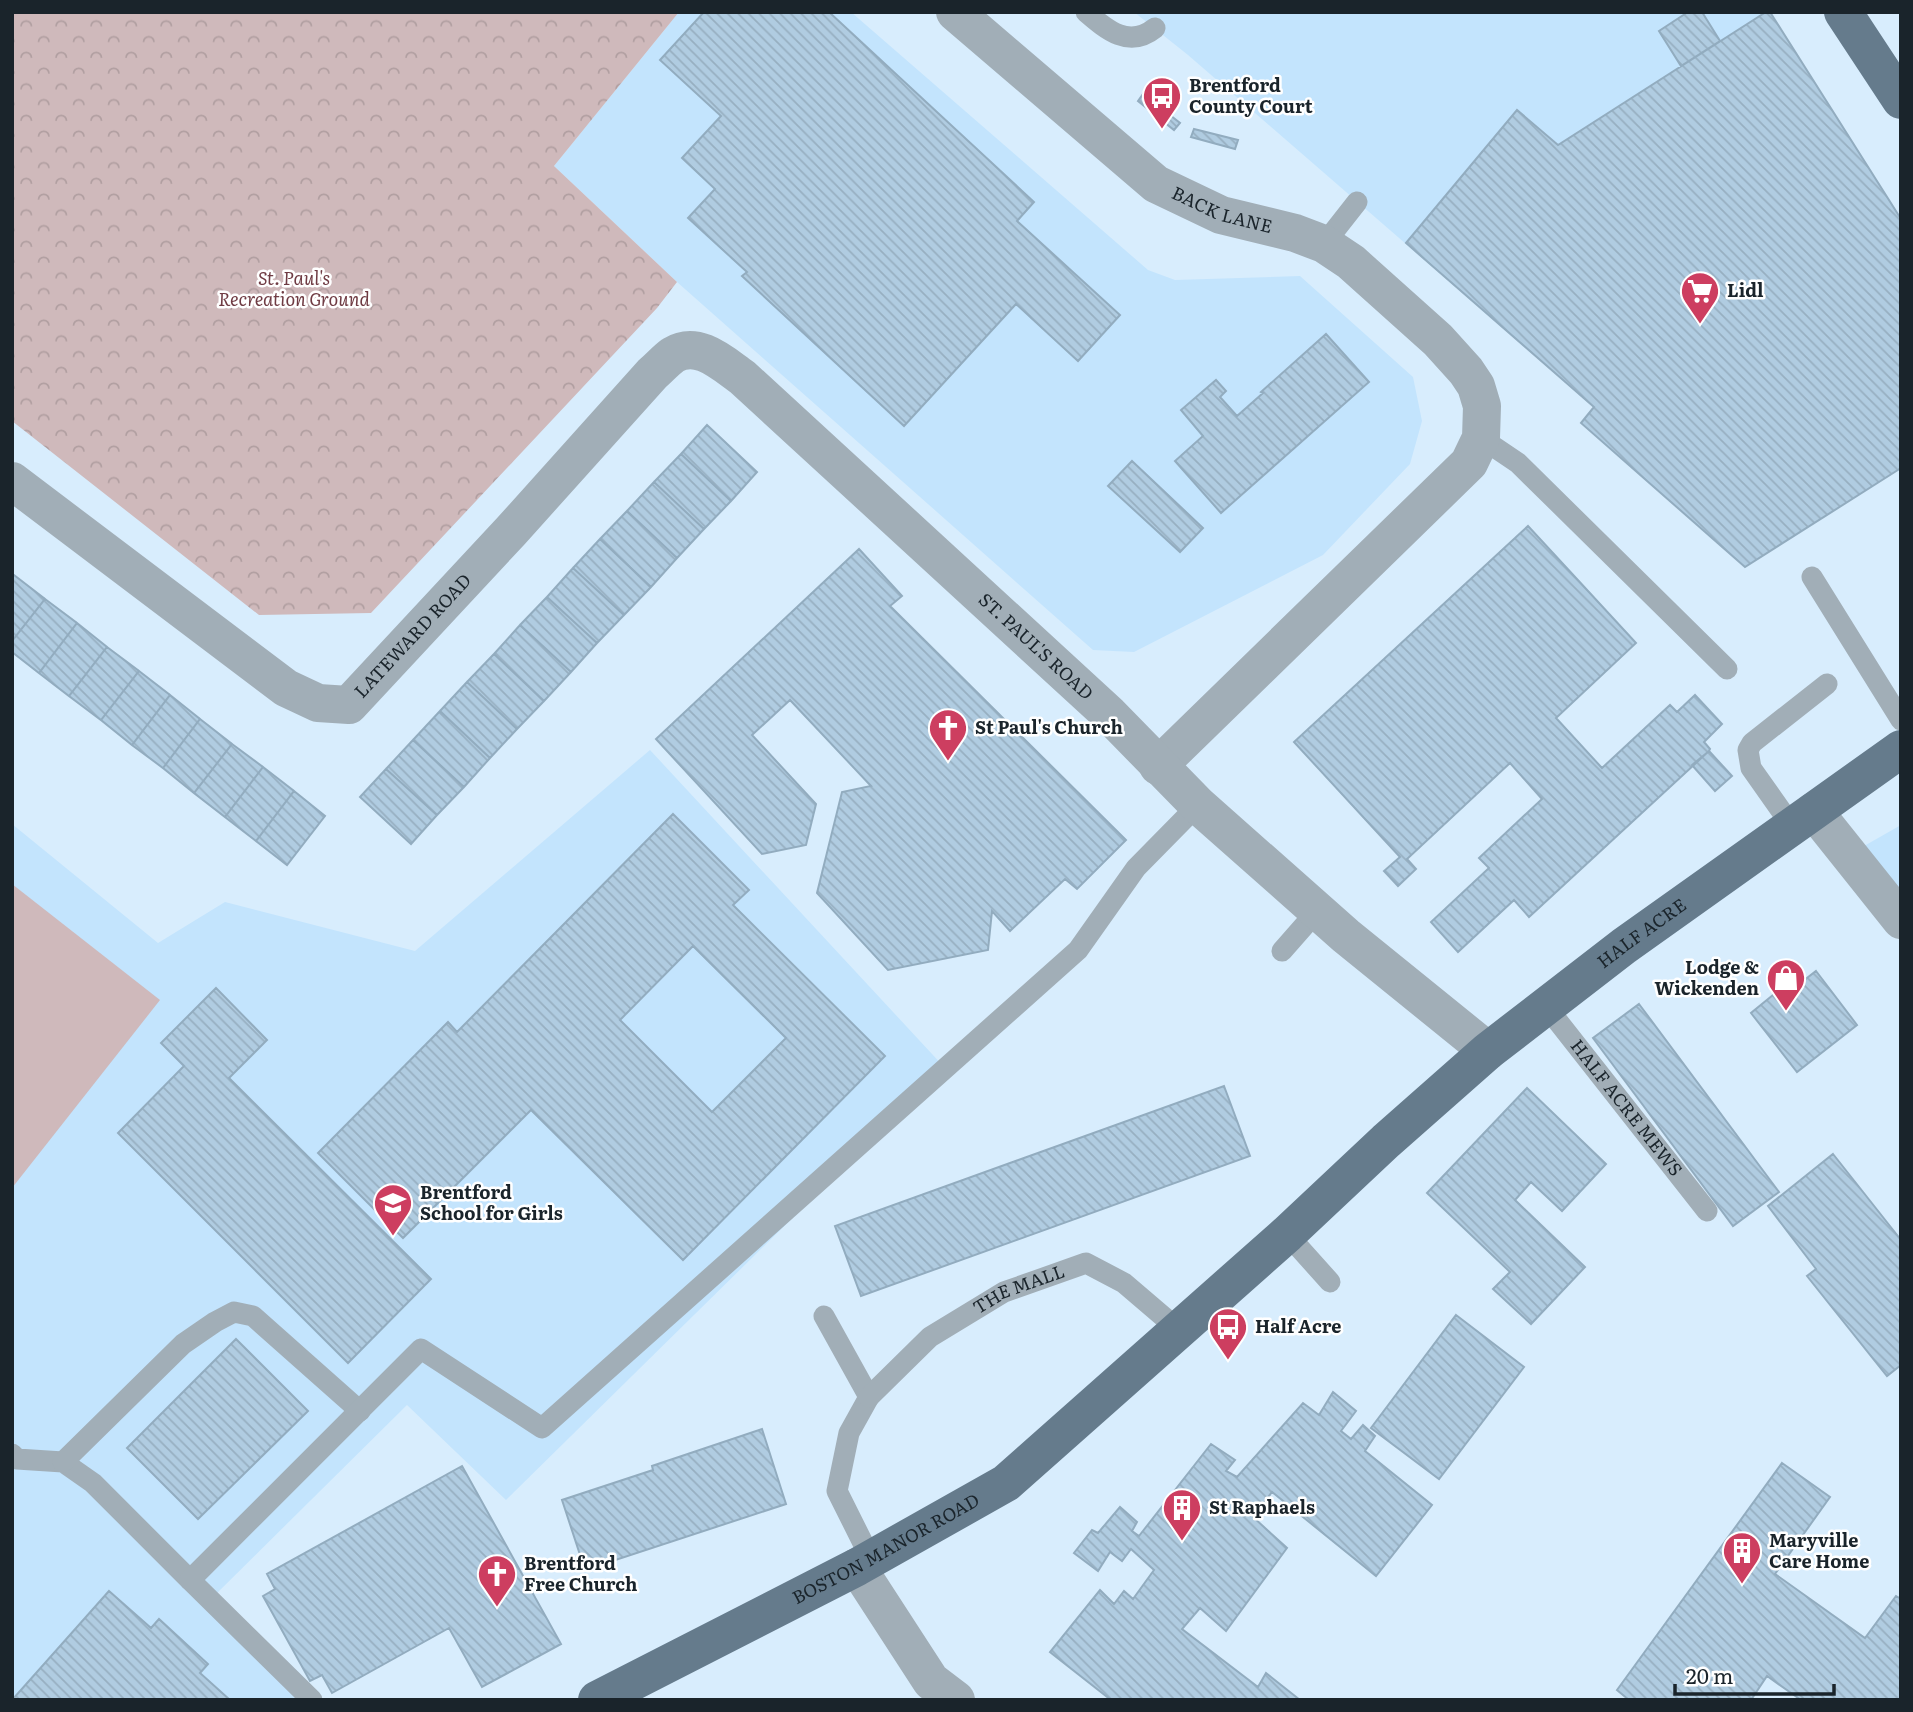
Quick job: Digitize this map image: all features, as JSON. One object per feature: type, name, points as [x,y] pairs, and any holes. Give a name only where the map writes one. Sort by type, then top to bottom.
[{"type":"main road","points":[[1843,12],[1899,92]]},
{"type":"main road","name":"HALF ACRE","points":[[1146,1359],[1488,1051],[1624,946],[1901,748]]},
{"type":"main road","name":"BOSTON MANOR ROAD","points":[[597,1700],[864,1563],[1006,1483],[1146,1359]]},
{"type":"street","name":"BACK LANE","points":[[955,12],[1156,184],[1221,215],[1295,233],[1324,244],[1351,261],[1438,340],[1466,371],[1476,386],[1481,422]]},
{"type":"street","name":"LATEWARD ROAD","points":[[12,481],[286,688],[318,703],[349,705],[502,541],[652,374],[674,355],[692,349],[710,355],[742,377]]},
{"type":"street","name":"ST. PAUL'S ROAD","points":[[742,377],[1109,714],[1198,805],[1318,910],[1488,1051]]},
{"type":"street","points":[[1158,766],[1469,464],[1481,422]]},
{"type":"street","points":[[1803,819],[1901,920]]},
{"type":"street","points":[[864,1563],[931,1681],[956,1700]]},
{"type":"lane","points":[[1086,12],[1109,30],[1122,35],[1135,38],[1144,36],[1154,28]]},
{"type":"lane","points":[[1324,244],[1357,202]]},
{"type":"lane","points":[[1481,422],[1518,463],[1727,669]]},
{"type":"lane","points":[[1812,577],[1901,720]]},
{"type":"lane","points":[[1803,819],[1751,768],[1748,750],[1752,743],[1827,684]]},
{"type":"lane","points":[[190,1580],[421,1349],[542,1428],[1078,950],[1136,868],[1198,805]]},
{"type":"lane","points":[[1282,951],[1318,910]]},
{"type":"lane","name":"HALF ACRE MEWS","points":[[1545,1005],[1707,1211]]},
{"type":"lane","points":[[1287,1234],[1330,1282]]},
{"type":"lane","name":"THE MALL","points":[[864,1563],[837,1491],[849,1433],[869,1397],[930,1337],[1004,1292],[1086,1263],[1124,1283],[1179,1330]]},
{"type":"lane","points":[[63,1462],[183,1344],[234,1312],[253,1316],[360,1410]]},
{"type":"lane","points":[[824,1316],[869,1397]]},
{"type":"lane","points":[[12,1454],[17,1459],[63,1462],[93,1483],[312,1700]]},
{"type":"shaded area","points":[[679,12],[851,12],[1148,270],[1175,280],[1300,276],[1413,377],[1422,421],[1410,464],[1323,555],[1134,652],[1093,650],[677,282],[554,166]]},
{"type":"shaded area","points":[[1134,12],[1770,12],[1594,407],[1188,55]]},
{"type":"shaded area","name":"Brentford School for Girls","points":[[650,750],[945,1068],[506,1500],[407,1405],[213,1597],[322,1700],[12,1700],[12,824],[158,943],[225,902],[415,951]]},
{"type":"shaded area","points":[[1901,825],[1901,920],[1850,854]]},
{"type":"green space","name":"St. Paul's Recreation Ground","points":[[12,12],[679,12],[554,166],[677,282],[657,308],[371,613],[259,615],[12,421]]},
{"type":"green space","points":[[12,884],[160,1000],[12,1188]]},
{"type":"building","points":[[704,12],[829,12],[1034,202],[1017,221],[1120,315],[1078,361],[1016,304],[904,426],[742,276],[747,272],[688,218],[715,189],[682,158],[721,116],[660,60]]},
{"type":"building","points":[[1688,12],[1702,12],[1720,41],[1681,66],[1659,31]]},
{"type":"building","name":"Lidl","points":[[1766,12],[1770,12],[1901,219],[1901,468],[1745,567],[1581,423],[1594,407],[1406,243],[1517,110],[1558,145]]},
{"type":"building","points":[[1143,94],[1180,123],[1174,130],[1138,101]]},
{"type":"building","points":[[1194,129],[1238,140],[1235,149],[1191,137]]},
{"type":"building","points":[[1326,334],[1369,382],[1221,513],[1175,461],[1203,436],[1181,410],[1216,380],[1226,391],[1220,397],[1237,416]]},
{"type":"building","points":[[707,425],[757,472],[731,501],[681,454]]},
{"type":"building","points":[[681,454],[731,501],[704,529],[654,482]]},
{"type":"building","points":[[1132,461],[1203,528],[1180,552],[1108,486]]},
{"type":"building","points":[[654,482],[704,529],[677,558],[627,511]]},
{"type":"building","points":[[627,511],[677,558],[651,587],[600,539]]},
{"type":"building","points":[[1528,526],[1636,643],[1556,718],[1602,768],[1670,705],[1677,712],[1695,695],[1722,724],[1704,742],[1709,751],[1529,917],[1514,900],[1458,952],[1431,922],[1489,868],[1479,858],[1542,799],[1510,763],[1407,859],[1416,869],[1398,886],[1384,871],[1400,857],[1294,742]]},
{"type":"building","points":[[600,539],[651,587],[624,615],[573,568]]},
{"type":"building","name":"St Paul's Church","points":[[859,549],[902,596],[890,606],[1126,840],[1077,889],[1065,879],[1010,931],[992,911],[988,950],[888,970],[817,893],[842,792],[871,786],[790,700],[752,735],[816,804],[806,845],[762,854],[656,739]]},
{"type":"building","points":[[573,568],[624,615],[597,643],[547,597]]},
{"type":"building","points":[[14,575],[45,599],[12,641],[12,577]]},
{"type":"building","points":[[547,597],[597,643],[571,672],[520,625]]},
{"type":"building","points":[[45,599],[77,623],[39,673],[12,652],[12,641]]},
{"type":"building","points":[[77,623],[107,647],[69,696],[39,673]]},
{"type":"building","points":[[520,625],[571,672],[544,701],[494,654]]},
{"type":"building","points":[[107,647],[139,671],[101,720],[69,696]]},
{"type":"building","points":[[494,654],[544,701],[517,729],[467,682]]},
{"type":"building","points":[[139,671],[170,695],[132,745],[101,720]]},
{"type":"building","points":[[467,682],[517,729],[490,758],[440,711]]},
{"type":"building","points":[[170,695],[200,719],[163,768],[132,745]]},
{"type":"building","points":[[440,711],[490,758],[464,787],[413,740]]},
{"type":"building","points":[[200,719],[232,744],[194,793],[163,768]]},
{"type":"building","points":[[413,740],[464,787],[437,815],[386,769]]},
{"type":"building","points":[[232,744],[263,767],[225,817],[194,793]]},
{"type":"building","points":[[1709,751],[1732,776],[1715,791],[1692,765]]},
{"type":"building","points":[[263,767],[294,791],[256,841],[225,817]]},
{"type":"building","points":[[386,769],[437,815],[411,844],[360,797]]},
{"type":"building","points":[[294,791],[325,816],[287,865],[256,841]]},
{"type":"building","points":[[673,814],[749,890],[733,905],[885,1056],[683,1260],[531,1110],[403,1238],[318,1153],[448,1022],[457,1032]],"holes":[[[693,946],[786,1038],[712,1112],[620,1020]]]},
{"type":"building","points":[[1816,971],[1857,1025],[1797,1072],[1751,1013],[1784,986],[1789,992]]},
{"type":"building","points":[[216,988],[267,1040],[229,1078],[431,1279],[348,1363],[118,1133],[184,1066],[161,1043]]},
{"type":"building","points":[[1639,1004],[1779,1192],[1733,1226],[1593,1038]]},
{"type":"building","points":[[1224,1086],[1250,1156],[861,1296],[835,1226]]},
{"type":"building","points":[[1527,1088],[1606,1164],[1562,1211],[1531,1182],[1515,1200],[1585,1267],[1531,1324],[1493,1289],[1510,1272],[1427,1193]]},
{"type":"building","points":[[1833,1154],[1901,1240],[1901,1365],[1887,1376],[1807,1276],[1816,1269],[1768,1206]]},
{"type":"building","points":[[1456,1315],[1524,1367],[1439,1479],[1371,1428]]},
{"type":"building","points":[[236,1339],[308,1411],[198,1519],[127,1448]]},
{"type":"building","name":"St Raphaels","points":[[1333,1392],[1356,1411],[1341,1431],[1351,1439],[1363,1425],[1375,1436],[1365,1451],[1432,1505],[1376,1576],[1272,1492],[1253,1517],[1287,1548],[1226,1631],[1200,1608],[1182,1629],[1258,1687],[1266,1673],[1300,1700],[1111,1700],[1050,1652],[1100,1590],[1114,1604],[1124,1591],[1133,1599],[1154,1570],[1131,1549],[1122,1561],[1110,1552],[1098,1571],[1074,1553],[1092,1530],[1098,1533],[1120,1507],[1137,1522],[1132,1531],[1139,1536],[1211,1444],[1235,1460],[1226,1471],[1237,1477],[1303,1403],[1319,1415]]},
{"type":"building","points":[[762,1429],[786,1504],[585,1570],[562,1500],[653,1470],[652,1466]]},
{"type":"building","name":"Maryville Care Home","points":[[1782,1463],[1830,1497],[1775,1574],[1865,1638],[1896,1596],[1901,1599],[1901,1700],[1801,1700],[1767,1676],[1751,1700],[1629,1700],[1617,1690]]},
{"type":"building","points":[[462,1466],[561,1644],[482,1687],[449,1628],[332,1693],[322,1675],[310,1681],[263,1596],[275,1589],[267,1574]]},
{"type":"building","points":[[109,1591],[151,1628],[159,1619],[208,1664],[200,1673],[230,1700],[12,1700]]},
{"type":"place","name":"Brentford County Court","points":[[1162,130]]},
{"type":"place","name":"Lidl","points":[[1700,325]]},
{"type":"place","name":"St Paul's Church","points":[[948,762]]},
{"type":"place","name":"Lodge & Wickenden","points":[[1786,1012]]},
{"type":"place","name":"Brentford School for Girls","points":[[393,1237]]},
{"type":"place","name":"Half Acre","points":[[1228,1361]]},
{"type":"place","name":"St Raphaels","points":[[1182,1542]]},
{"type":"place","name":"Maryville Care Home","points":[[1742,1585]]},
{"type":"place","name":"Brentford Free Church","points":[[497,1608]]}]
